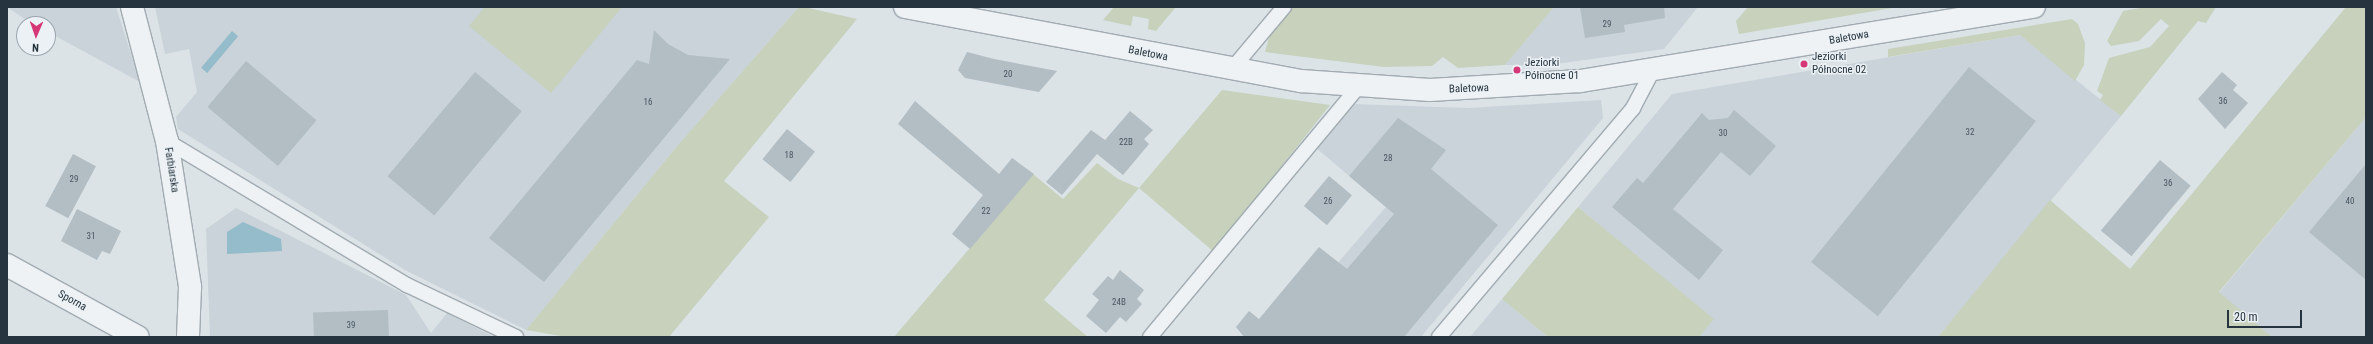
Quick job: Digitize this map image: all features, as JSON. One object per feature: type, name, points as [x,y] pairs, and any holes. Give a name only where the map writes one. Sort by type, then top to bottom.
[{"type":"street","name":"Farbiarska","points":[[132,7],[167,141],[190,287],[188,337]]},
{"type":"street","name":"Baletowa","points":[[905,7],[1301,81],[1430,90],[1515,87],[1653,70],[2034,7]]},
{"type":"street","name":"Sporna","points":[[7,265],[138,337]]},
{"type":"lane","points":[[1232,69],[1284,7]]},
{"type":"lane","points":[[1440,337],[1633,108],[1653,70]]},
{"type":"lane","points":[[1150,337],[1359,86]]},
{"type":"lane","points":[[167,141],[407,285],[516,337]]},
{"type":"shaded area","points":[[7,7],[116,7],[140,82],[56,36],[56,16],[20,16]]},
{"type":"shaded area","points":[[155,7],[798,8],[678,145],[526,330],[405,270],[178,129],[176,117],[197,92],[189,49],[165,54]]},
{"type":"shaded area","points":[[1554,7],[1698,7],[1664,49],[1548,65],[1505,65]]},
{"type":"shaded area","points":[[2020,35],[2121,116],[1938,337],[1699,337],[1713,319],[1578,207],[1672,94]]},
{"type":"shaded area","points":[[1601,100],[1603,118],[1421,337],[1274,337],[1386,207],[1315,147],[1352,104],[1469,108]]},
{"type":"shaded area","points":[[2366,117],[2366,337],[2272,337],[2219,293]]},
{"type":"shaded area","points":[[236,208],[406,295],[431,333],[447,313],[494,337],[210,337],[206,229]]},
{"type":"shaded area","points":[[1502,299],[1548,337],[1470,337]]},
{"type":"green space","points":[[485,7],[622,7],[551,93],[469,26]]},
{"type":"green space","points":[[804,7],[857,19],[724,181],[769,217],[669,337],[567,337],[526,330],[678,145],[798,8]]},
{"type":"green space","points":[[1114,7],[1176,7],[1156,31],[1148,29],[1149,19],[1133,16],[1131,26],[1103,20]]},
{"type":"green space","points":[[1293,7],[1554,7],[1505,65],[1458,68],[1443,57],[1432,66],[1384,67],[1265,52],[1270,34]]},
{"type":"green space","points":[[1748,7],[1898,7],[1739,34],[1736,21]]},
{"type":"green space","points":[[2146,7],[2216,7],[2206,23],[2198,21],[2121,116],[2100,100],[2103,95],[2097,91],[2109,58],[2150,47],[2169,26],[2161,19],[2139,41],[2111,46],[2107,41],[2123,11]]},
{"type":"green space","points":[[2346,7],[2366,7],[2366,117],[2219,292],[2272,337],[1938,337],[2050,200],[2130,269]]},
{"type":"green space","points":[[2072,19],[2078,24],[2085,43],[2084,65],[2075,81],[2020,35],[1888,57],[1888,49]]},
{"type":"green space","points":[[1222,90],[1330,105],[1214,252],[1139,188]]},
{"type":"green space","points":[[1097,163],[1118,179],[1139,188],[1044,300],[1088,337],[894,337],[1033,174],[1063,199]]},
{"type":"green space","points":[[1578,207],[1714,319],[1699,337],[1548,337],[1502,299]]},
{"type":"water","points":[[232,31],[238,36],[207,73],[201,68]]},
{"type":"water","points":[[243,222],[281,239],[282,251],[227,254],[227,232]]},
{"type":"building","points":[[1580,7],[1664,7],[1665,18],[1624,25],[1625,32],[1585,38]]},
{"type":"building","points":[[654,30],[668,44],[688,55],[730,59],[544,282],[489,238],[637,60],[649,64]]},
{"type":"building","points":[[967,52],[994,59],[1057,71],[1039,92],[965,78],[958,70]]},
{"type":"building","points":[[246,61],[316,120],[278,166],[207,107]]},
{"type":"building","points":[[1969,67],[2036,121],[1878,316],[1811,262]]},
{"type":"building","points":[[475,72],[522,111],[434,215],[388,176]]},
{"type":"building","points":[[2222,72],[2237,85],[2233,90],[2248,103],[2225,129],[2198,99]]},
{"type":"building","points":[[915,101],[999,174],[1012,158],[1034,174],[970,249],[952,234],[983,195],[898,124]]},
{"type":"building","points":[[1734,110],[1776,146],[1750,176],[1721,152],[1673,209],[1723,250],[1699,280],[1612,207],[1637,178],[1643,183],[1702,113],[1709,120],[1728,118]]},
{"type":"building","points":[[1130,111],[1153,130],[1144,139],[1149,144],[1123,175],[1097,154],[1062,195],[1046,182],[1091,130],[1105,140]]},
{"type":"building","points":[[1398,118],[1446,150],[1431,169],[1498,225],[1404,337],[1244,337],[1236,327],[1249,311],[1259,319],[1319,247],[1347,269],[1394,214],[1349,176]]},
{"type":"building","points":[[787,129],[815,152],[790,182],[762,159]]},
{"type":"building","points":[[73,154],[96,166],[68,218],[45,206]]},
{"type":"building","points":[[2160,160],[2191,186],[2132,256],[2101,230]]},
{"type":"building","points":[[2366,164],[2366,280],[2309,232]]},
{"type":"building","points":[[1329,176],[1352,195],[1327,225],[1304,206]]},
{"type":"building","points":[[77,209],[121,231],[110,254],[102,251],[97,260],[61,241]]},
{"type":"building","points":[[1120,270],[1144,290],[1137,299],[1142,304],[1126,322],[1120,317],[1106,333],[1086,316],[1099,300],[1092,294],[1108,276],[1113,280]]},
{"type":"building","points":[[388,310],[389,337],[314,337],[313,313]]},
{"type":"place","name":"Jeziorki Północne 02","points":[[1804,64]]},
{"type":"place","name":"Jeziorki Północne 01","points":[[1517,70]]}]
